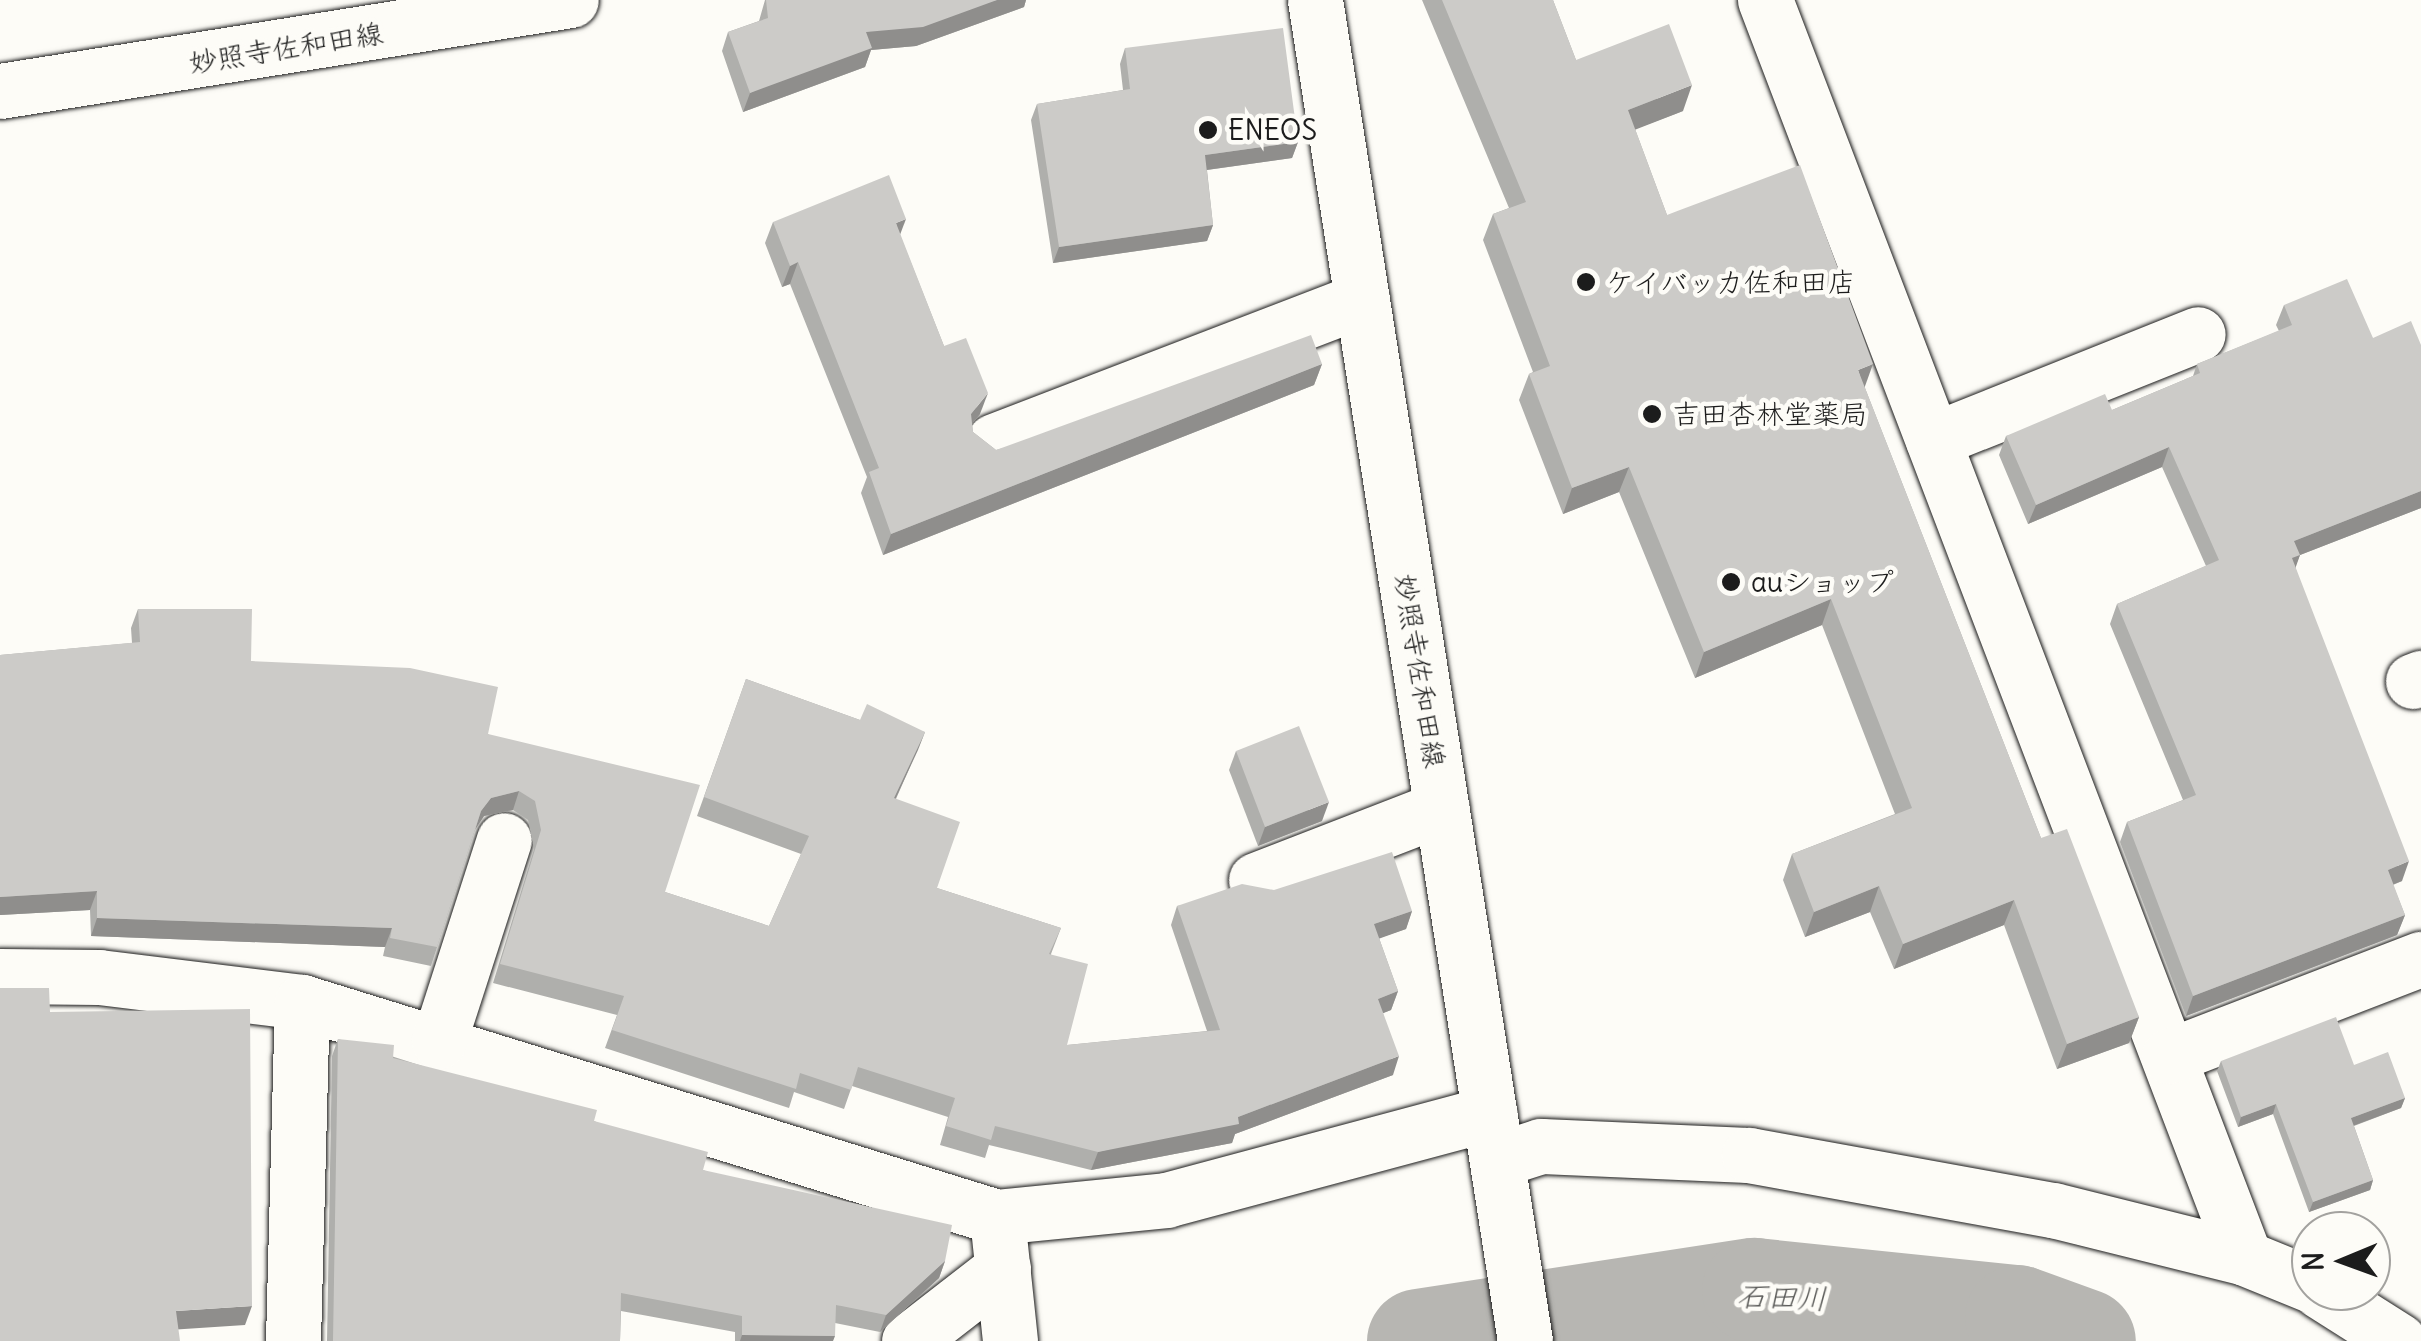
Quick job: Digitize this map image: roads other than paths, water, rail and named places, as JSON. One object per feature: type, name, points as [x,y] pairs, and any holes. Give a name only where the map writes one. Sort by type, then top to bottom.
[{"type":"street","name":"妙照寺佐和田線","points":[[0,91],[571,0]]},
{"type":"street","name":"妙照寺佐和田線","points":[[1315,0],[1525,1341]]},
{"type":"street","points":[[1765,0],[2245,1258]]},
{"type":"street","points":[[994,441],[1362,300]]},
{"type":"street","points":[[1933,440],[2198,334]]},
{"type":"street","points":[[1256,880],[1442,808]]},
{"type":"street","points":[[438,1041],[504,840]]},
{"type":"street","points":[[2169,1056],[2421,959]]},
{"type":"street","points":[[0,976],[99,977],[302,1002],[438,1041],[1004,1286]]},
{"type":"street","points":[[293,1341],[302,1002]]},
{"type":"street","points":[[908,1341],[1166,1200],[1541,1146],[1749,1155],[2053,1210],[2245,1258],[2291,1277]]},
{"type":"street","points":[[2352,1311],[2400,1341]]},
{"type":"waterway","name":"石田川","points":[[1419,1341],[1754,1290],[2017,1317],[2083,1341]]},
{"type":"place","name":"ENEOS","points":[[1208,130]]},
{"type":"place","name":"ケイバッカ佐和田店","points":[[1586,282]]},
{"type":"place","name":"吉田杏林堂薬局","points":[[1652,414]]},
{"type":"place","name":"auショップ","points":[[1731,582]]}]
